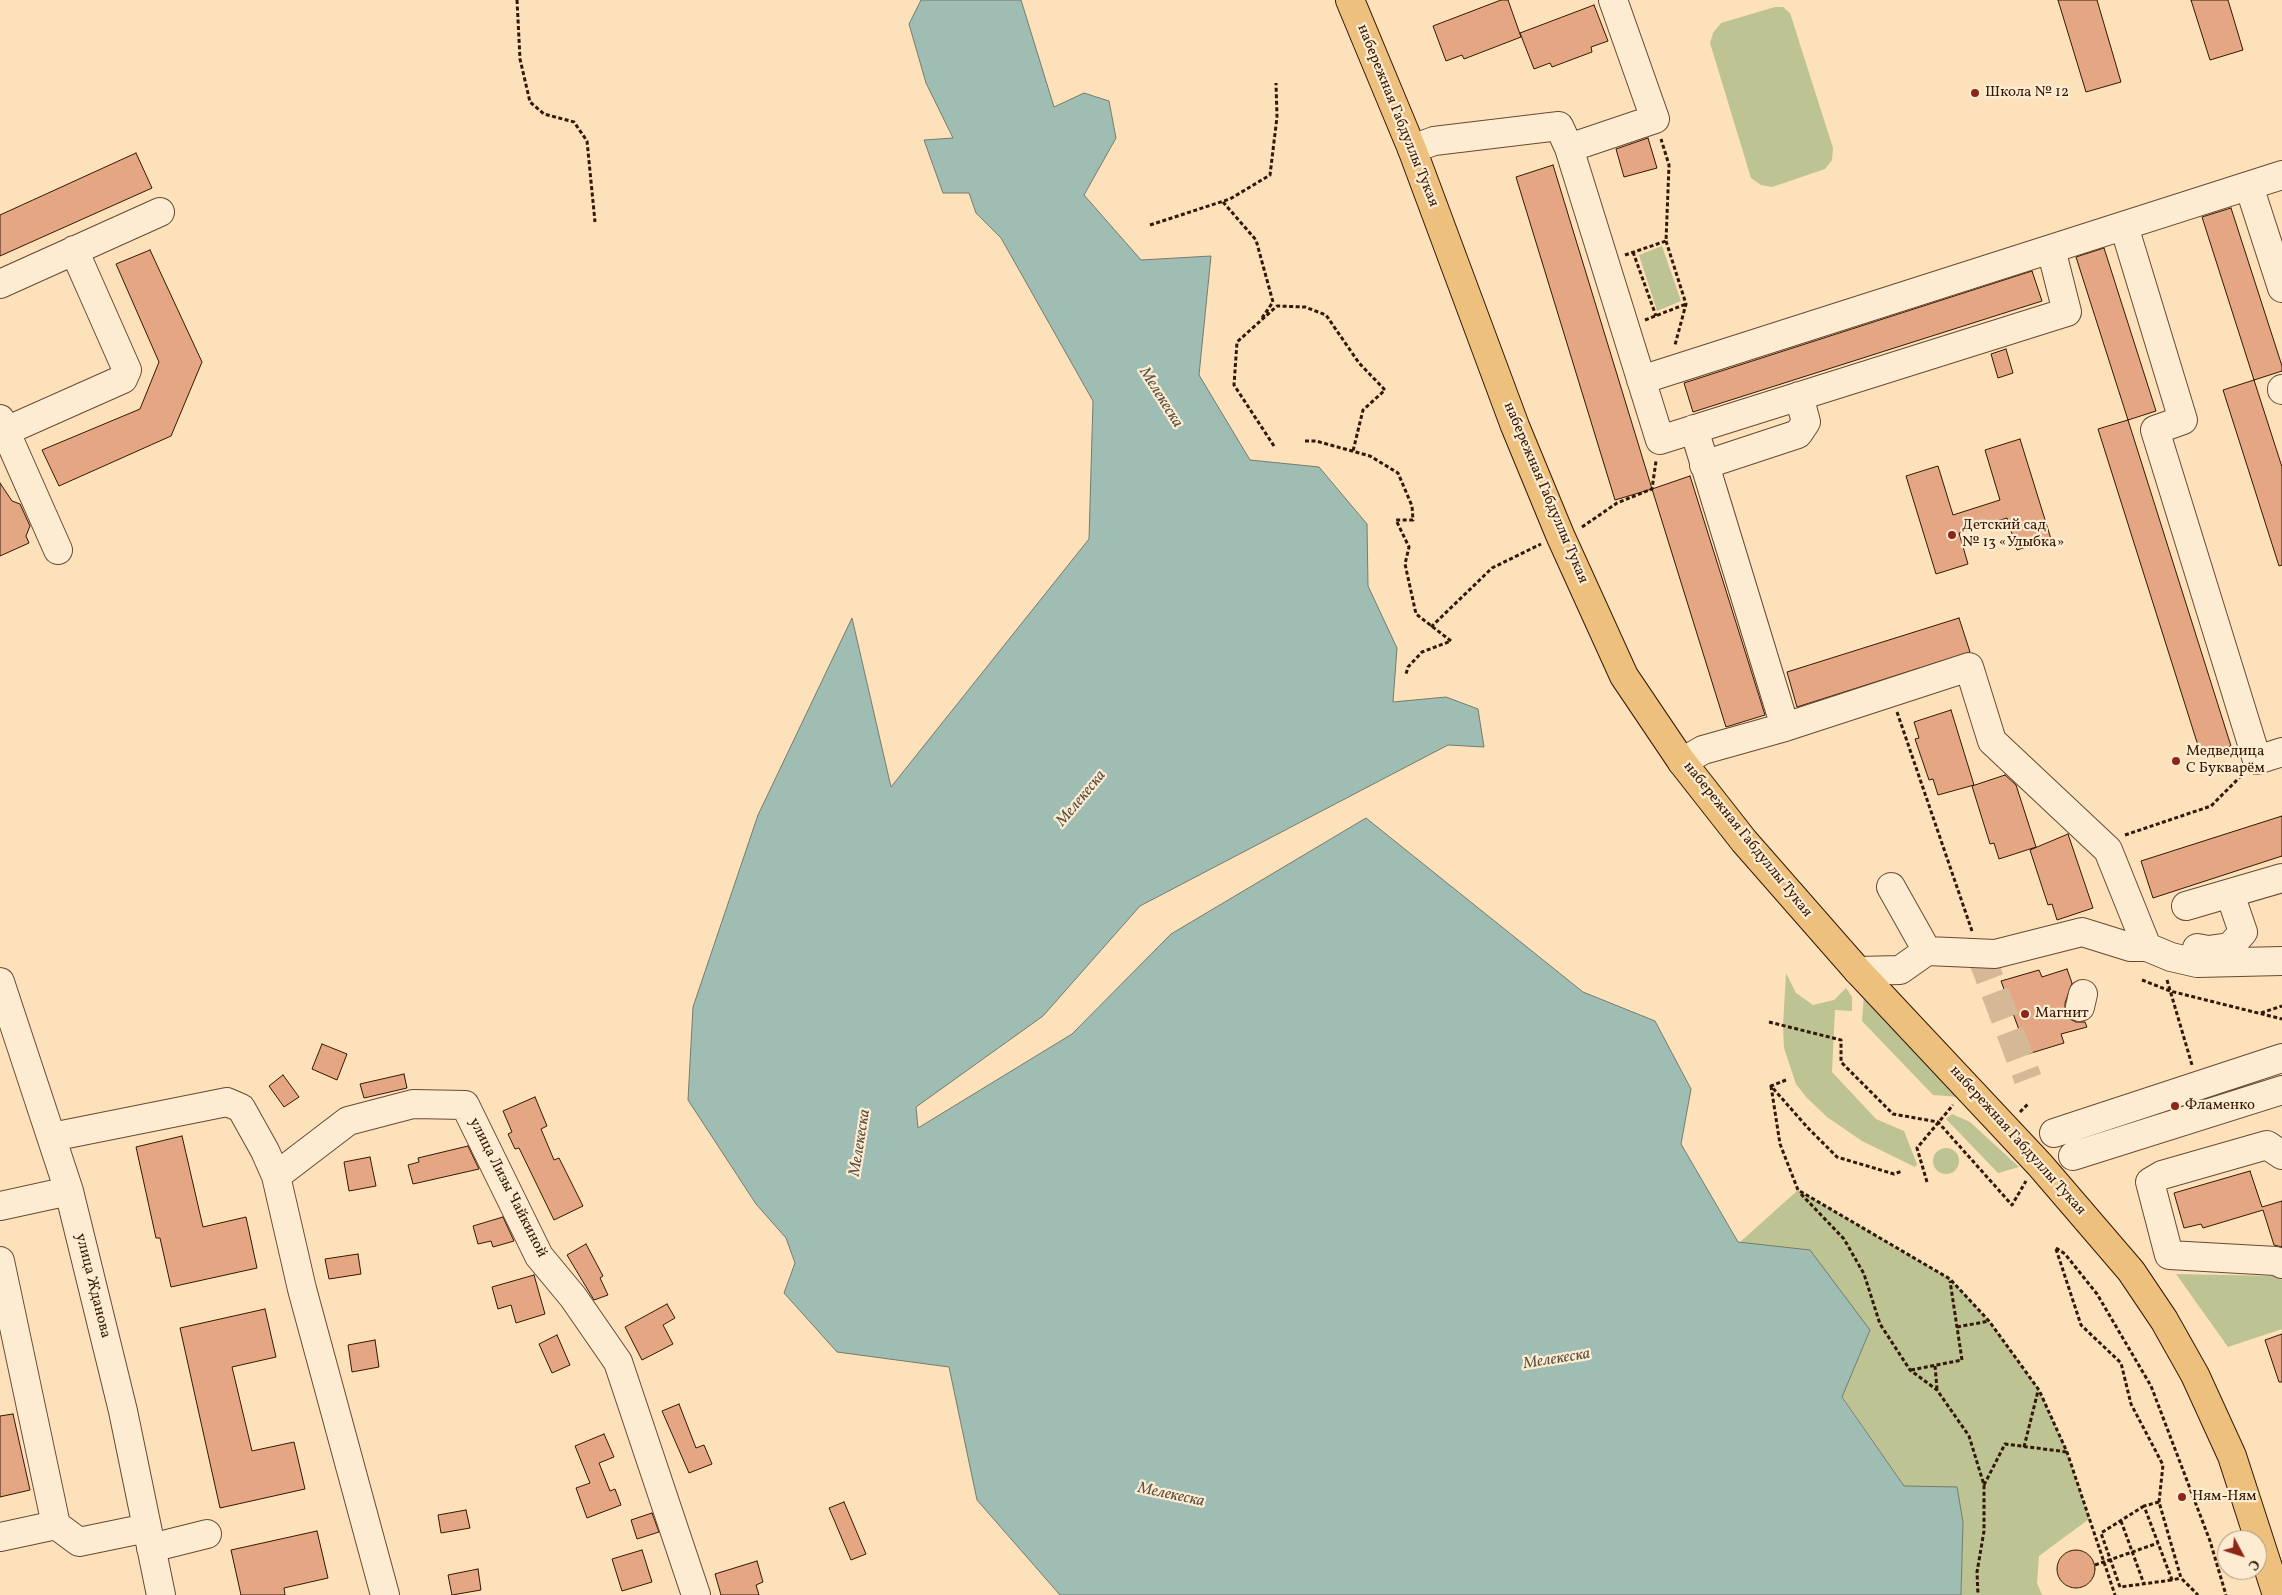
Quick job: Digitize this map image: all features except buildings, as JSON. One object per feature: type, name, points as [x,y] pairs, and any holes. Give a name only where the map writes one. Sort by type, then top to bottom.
[{"type":"main road","name":"набережная Габдуллы Тукая","points":[[1350,0],[1412,149],[1515,426],[1560,534],[1624,676],[1682,762],[1744,841],[1858,971],[1972,1090],[2077,1206],[2131,1271],[2164,1320],[2195,1375],[2232,1456],[2277,1595]]},
{"type":"street","points":[[1569,148],[1655,119],[1613,0]]},
{"type":"street","points":[[1412,149],[1434,141],[1559,126],[1569,148],[1660,440],[2067,312],[2051,249]]},
{"type":"street","points":[[1641,380],[2282,176]]},
{"type":"street","points":[[2250,186],[2282,288]]},
{"type":"street","points":[[0,284],[160,212]]},
{"type":"street","points":[[2124,226],[2183,420],[2155,430],[2257,760],[2282,752]]},
{"type":"street","points":[[58,550],[3,425],[123,379],[127,370],[74,250]]},
{"type":"street","points":[[1704,464],[1798,434],[1806,422],[1799,396]]},
{"type":"street","points":[[1694,429],[1785,727]]},
{"type":"street","points":[[1682,762],[1703,750],[1785,727],[1970,667],[1992,742],[2108,850],[2147,947]]},
{"type":"street","points":[[2186,906],[2282,878]]},
{"type":"street","points":[[1891,887],[1927,951]]},
{"type":"street","points":[[2147,947],[2162,940],[2208,950],[2230,947],[2242,932],[2230,894]]},
{"type":"street","points":[[1858,971],[1900,970],[1927,951],[1995,954],[2082,932],[2130,947],[2147,947],[2171,957],[2197,964],[2282,961]]},
{"type":"street","name":"улица Жданова","points":[[0,982],[69,1191],[123,1411],[161,1595]]},
{"type":"street","points":[[2054,1133],[2219,1077],[2282,1058]]},
{"type":"street","points":[[2073,1156],[2282,1090]]},
{"type":"street","points":[[52,1137],[228,1102],[241,1108],[276,1176],[305,1299],[384,1595]]},
{"type":"street","name":"улица Лизы Чайкиной","points":[[276,1176],[348,1120],[413,1104],[465,1105],[540,1256],[573,1296],[618,1362],[696,1595]]},
{"type":"street","points":[[2282,1155],[2267,1145],[2162,1175],[2150,1182],[2169,1255],[2276,1261],[2282,1264]]},
{"type":"street","points":[[0,1206],[69,1191]]},
{"type":"street","points":[[0,1261],[56,1525],[79,1542],[207,1534]]},
{"type":"street","points":[[0,1538],[56,1525]]},
{"type":"path","points":[[517,0],[520,59],[530,102],[544,114],[574,122],[587,141],[595,222]]},
{"type":"path","points":[[1150,225],[1230,200],[1270,174],[1277,117],[1276,83]]},
{"type":"path","points":[[1655,119],[1669,165],[1666,240],[1686,304],[1668,372]]},
{"type":"path","points":[[1223,202],[1256,240],[1264,266],[1274,302],[1257,324]]},
{"type":"path","points":[[1604,262],[1666,240]]},
{"type":"path","points":[[1633,252],[1656,316]]},
{"type":"path","points":[[1624,328],[1686,304]]},
{"type":"path","points":[[1274,446],[1234,385],[1237,342],[1277,306],[1305,307],[1326,315],[1359,362],[1385,390],[1363,410],[1353,451]]},
{"type":"path","points":[[1305,441],[1316,440],[1370,456],[1398,474],[1412,506],[1413,520],[1396,520],[1409,547],[1405,564],[1416,614],[1451,641],[1422,652],[1408,667],[1406,674]]},
{"type":"path","points":[[1890,693],[1980,953]]},
{"type":"path","points":[[2142,980],[2165,989],[2282,1018]]},
{"type":"path","points":[[2260,1013],[2282,1006]]},
{"type":"path","points":[[1769,1022],[1841,1040],[1841,1062],[1893,1114],[1938,1122],[2012,1205],[2031,1173]]},
{"type":"path","points":[[1771,1086],[1786,1080]]},
{"type":"path","points":[[1771,1086],[1837,1157],[1894,1174],[1902,1171]]},
{"type":"path","points":[[1771,1086],[1780,1144],[1798,1190],[1844,1239],[1864,1274],[1880,1324],[1910,1370],[1937,1390],[1969,1436],[1984,1485],[1984,1531],[1977,1572],[1978,1595]]},
{"type":"path","points":[[1927,1182],[1916,1148],[1955,1102]]},
{"type":"path","points":[[1798,1190],[1950,1279],[1989,1321],[2039,1390],[2067,1452],[2102,1562],[2115,1595]]},
{"type":"path","points":[[2198,1595],[2182,1578],[2159,1502],[2163,1465],[2131,1404],[2121,1364],[2081,1325],[2056,1248],[2065,1254],[2097,1294],[2151,1386],[2210,1541],[2226,1595]]},
{"type":"path","points":[[1910,1370],[1962,1360],[1950,1279]]},
{"type":"path","points":[[1957,1327],[1989,1321]]},
{"type":"path","points":[[1934,1365],[1937,1390]]},
{"type":"path","points":[[2024,1446],[2039,1390]]},
{"type":"path","points":[[1984,1485],[2005,1444],[2067,1452]]},
{"type":"path","points":[[2159,1502],[2144,1506],[2101,1533],[2120,1587],[2182,1578]]},
{"type":"path","points":[[2144,1506],[2172,1580]]},
{"type":"path","points":[[2121,1521],[2144,1584]]},
{"type":"path","points":[[2094,1565],[2158,1543]]},
{"type":"green space","points":[[1775,7],[1783,7],[1790,13],[1833,148],[1832,160],[1825,169],[1772,187],[1761,185],[1751,178],[1710,43],[1713,33],[1721,23]]},
{"type":"green space","points":[[1662,246],[1681,301],[1657,311],[1639,255]]},
{"type":"green space","points":[[1786,973],[1796,993],[1813,1005],[1834,1000],[1846,988],[1852,997],[1852,1011],[1835,1010],[1832,1072],[1876,1119],[1904,1131],[1917,1164],[1915,1167],[1862,1141],[1827,1117],[1807,1098],[1796,1084],[1784,1048],[1783,1026]]},
{"type":"green space","points":[[1864,995],[1959,1097],[1933,1095],[1862,1021]]},
{"type":"green space","points":[[1952,1114],[1970,1122],[2019,1167],[1998,1173],[1946,1119]]},
{"type":"green space","points":[[1946,1148],[1955,1152],[1959,1161],[1955,1170],[1946,1174],[1937,1170],[1933,1161],[1937,1152]]},
{"type":"green space","points":[[1798,1190],[1950,1279],[1989,1321],[2039,1390],[2067,1452],[2089,1519],[2039,1556],[2037,1583],[2042,1595],[1961,1595],[1963,1522],[1904,1486],[1842,1396],[1870,1330],[1739,1243]]},
{"type":"green space","points":[[2176,1274],[2278,1276],[2282,1280],[2282,1329],[2228,1347]]},
{"type":"water","name":"Мелекеска","points":[[921,0],[1021,0],[1054,107],[1084,93],[1109,101],[1116,138],[1084,195],[1141,260],[1211,256],[1199,375],[1250,460],[1319,467],[1367,524],[1368,586],[1397,648],[1393,702],[1446,697],[1478,709],[1484,747],[1448,745],[1140,906],[1043,1016],[916,1107],[918,1128],[1072,1034],[1171,934],[1366,818],[1583,992],[1655,1021],[1691,1089],[1681,1144],[1738,1242],[1810,1250],[1870,1330],[1842,1397],[1904,1486],[1957,1487],[1963,1522],[1961,1595],[1060,1595],[977,1500],[949,1367],[837,1352],[784,1293],[795,1263],[786,1238],[756,1204],[688,1100],[693,1007],[758,815],[852,618],[891,787],[1089,539],[1093,401],[1001,238],[976,213],[969,193],[943,193],[924,140],[953,138],[926,83],[909,24]]},
{"type":"tunnel","points":[[1980,953],[2028,1079]]},
{"type":"place","name":"Школа № 12","points":[[1975,93]]},
{"type":"place","name":"Детский сад № 13 «Улыбка»","points":[[1952,535]]},
{"type":"place","name":"Медведица С Букварём","points":[[2176,761]]},
{"type":"place","name":"Магнит","points":[[2025,1014]]},
{"type":"place","name":"Фламенко","points":[[2175,1106]]},
{"type":"place","name":"Ням-Ням","points":[[2182,1497]]}]
